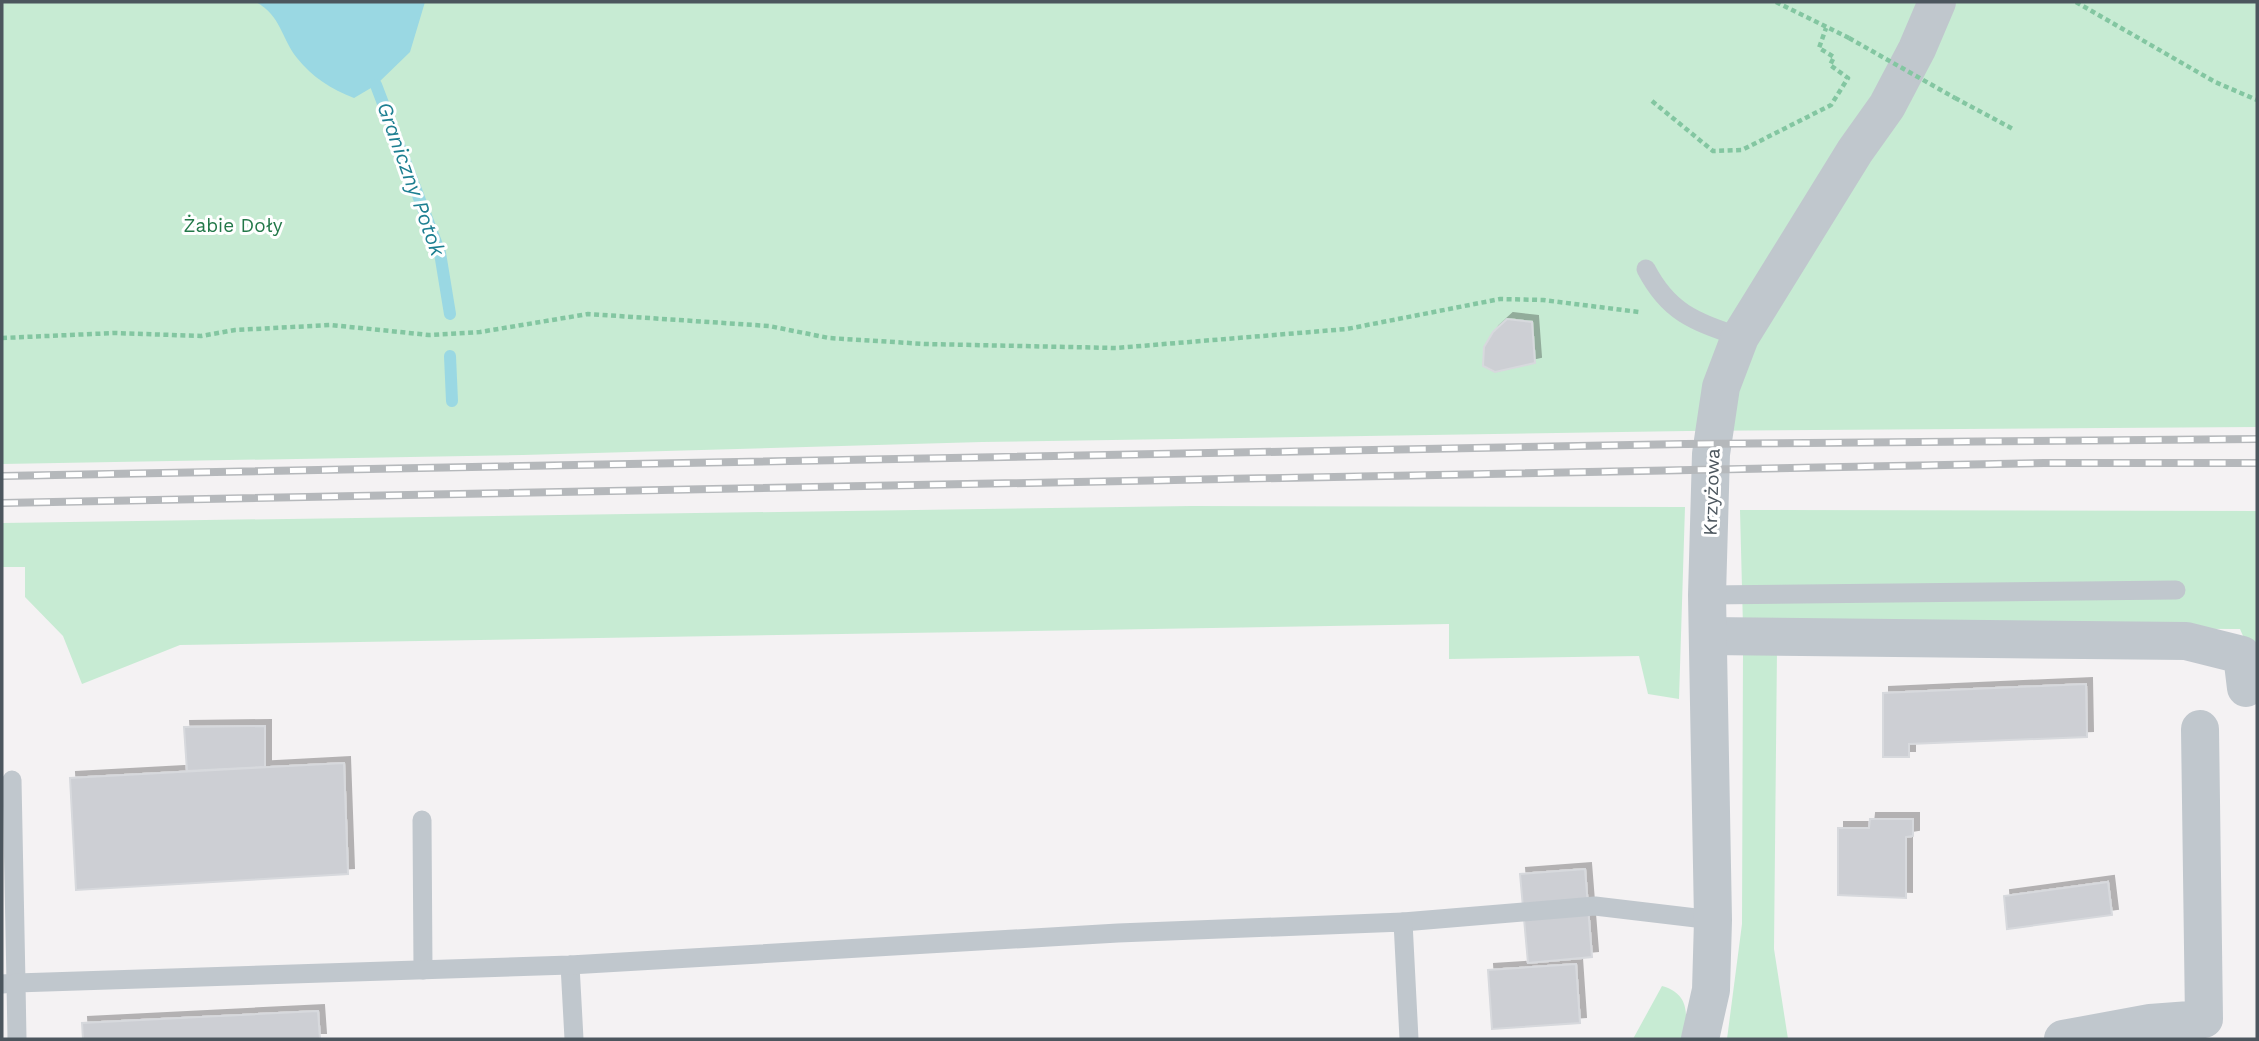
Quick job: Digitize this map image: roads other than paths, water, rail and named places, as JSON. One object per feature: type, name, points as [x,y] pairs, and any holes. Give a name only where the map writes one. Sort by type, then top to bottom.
[{"type":"street","name":"Krzyżowa","points":[[1700,1039],[1711,990],[1713,920],[1707,595],[1715,416],[1726,366],[1740,337],[1855,151],[1887,106],[1917,49],[1937,2]]},
{"type":"street","points":[[1708,636],[2186,641],[2242,655],[2246,688]]},
{"type":"street","points":[[2063,1039],[2150,1023],[2204,1020],[2200,729]]},
{"type":"lane","points":[[1646,269],[1658,292],[1672,308],[1702,324],[1740,337]]},
{"type":"lane","points":[[1707,595],[2176,590]]},
{"type":"lane","points":[[12,780],[9,983],[17,1039]]},
{"type":"lane","points":[[422,820],[423,970]]},
{"type":"lane","points":[[9,983],[570,965],[1118,933],[1404,922],[1595,906],[1713,920]]},
{"type":"lane","points":[[1404,922],[1409,1039]]},
{"type":"lane","points":[[570,965],[574,1039]]},
{"type":"water","points":[[256,2],[425,2],[410,52],[376,85],[354,98],[309,71],[291,50],[271,14]]},
{"type":"waterway","name":"Graniczny Potok","points":[[376,85],[440,253],[450,314]]},
{"type":"waterway","name":"Graniczny Potok","points":[[450,356],[452,401]]},
{"type":"railway","points":[[2,476],[1684,444],[2257,439]]},
{"type":"railway","points":[[2,503],[2044,463],[2257,463]]},
{"type":"park label","name":"Żabie Doły","points":[[233,225]]}]
